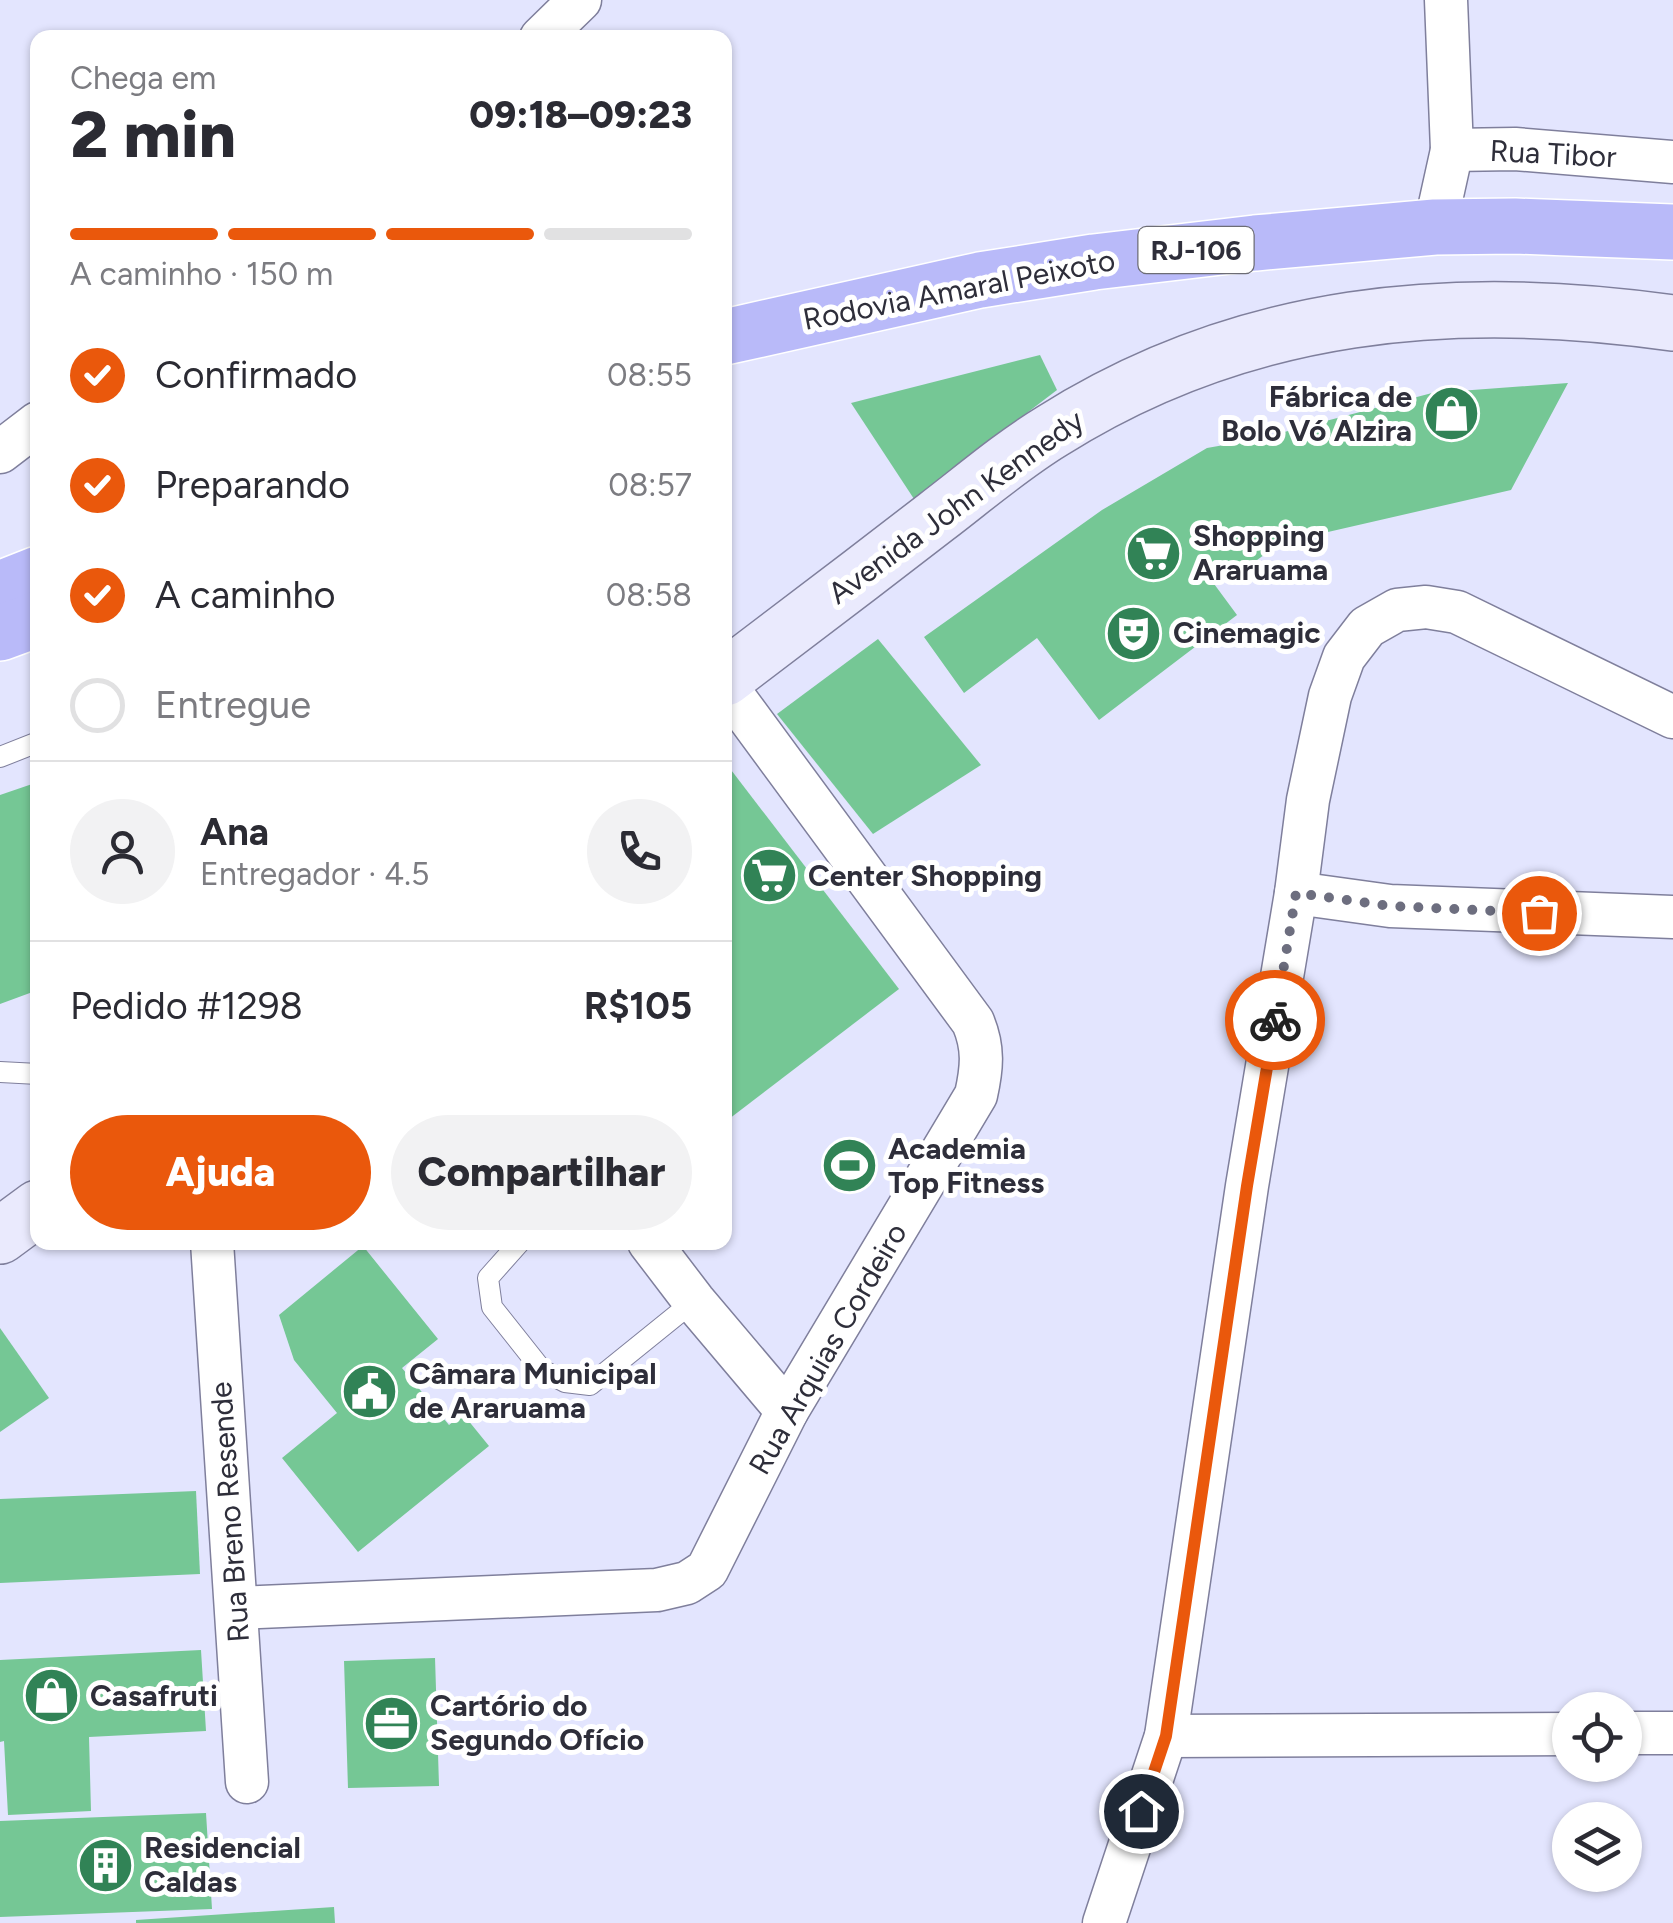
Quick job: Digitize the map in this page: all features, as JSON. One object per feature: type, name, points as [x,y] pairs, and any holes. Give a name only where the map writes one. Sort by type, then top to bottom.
[{"type":"highway","name":"Rodovia Amaral Peixoto","points":[[732,335],[980,280],[1094,262],[1434,227],[1673,232]]},
{"type":"highway","points":[[19,619],[30,593]]},
{"type":"main road","name":"Avenida John Kennedy","points":[[732,677],[1050,432],[1168,372],[1244,342],[1316,324],[1390,314],[1491,310],[1595,312],[1673,323]]},
{"type":"main road","points":[[0,1236],[30,1214]]},
{"type":"street","points":[[550,30],[580,0]]},
{"type":"street","points":[[1446,0],[1452,150]]},
{"type":"street","name":"Rua Tibor","points":[[1434,227],[1452,150],[1515,150],[1673,162]]},
{"type":"street","points":[[0,452],[30,429]]},
{"type":"street","points":[[1104,1923],[1166,1736],[1308,800],[1330,696],[1344,657],[1368,627],[1397,610],[1426,607],[1456,612],[1673,718]]},
{"type":"street","name":"Rua Arquias Cordeiro","points":[[237,1608],[657,1590],[687,1584],[707,1570],[788,1411],[976,1096],[982,1042],[974,1022],[732,692]]},
{"type":"street","points":[[1296,893],[1390,906],[1673,917]]},
{"type":"street","name":"Rua Breno Resende","points":[[213,1250],[248,1782]]},
{"type":"street","points":[[656,1250],[788,1411]]},
{"type":"street","points":[[1642,1733],[1673,1733]]},
{"type":"street","points":[[1166,1736],[1552,1734]]},
{"type":"lane","points":[[0,757],[30,745]]},
{"type":"lane","points":[[0,1072],[30,1074]]},
{"type":"lane","points":[[513,1250],[488,1278],[492,1307],[542,1370],[565,1382],[590,1385],[694,1301]]},
{"type":"building","points":[[1040,355],[1057,390],[914,499],[851,403]]},
{"type":"building","name":"Shopping Araruama","points":[[1568,383],[1511,490],[1280,543],[1253,563],[1206,573],[1237,615],[1099,720],[1037,638],[964,693],[924,637],[1102,510],[1207,448],[1258,439],[1432,393]]},
{"type":"building","points":[[878,639],[981,765],[873,834],[777,714]]},
{"type":"building","name":"Center Shopping","points":[[732,771],[899,989],[732,1117]]},
{"type":"building","points":[[30,785],[30,993],[0,1004],[0,795]]},
{"type":"building","name":"Câmara Municipal de Araruama","points":[[358,1250],[366,1250],[438,1339],[402,1368],[449,1425],[463,1414],[489,1446],[358,1552],[282,1458],[337,1413],[294,1360],[279,1315]]},
{"type":"building","points":[[0,1328],[49,1398],[0,1432]]},
{"type":"building","points":[[196,1491],[200,1574],[0,1583],[0,1499]]},
{"type":"building","points":[[201,1650],[206,1731],[89,1737],[91,1811],[8,1815],[4,1741],[0,1742],[0,1660]]},
{"type":"building","name":"Cartório do Segundo Ofício","points":[[435,1658],[439,1786],[348,1788],[344,1661]]},
{"type":"building","name":"Residencial Caldas","points":[[206,1813],[212,1909],[0,1917],[0,1821]]},
{"type":"building","points":[[334,1907],[335,1923],[136,1923],[136,1920]]},
{"type":"way so far","points":[[1275,1020],[1296,893],[1390,906],[1539,913]]},
{"type":"place","name":"Fábrica de Bolo Vó Alzira","points":[[1451,414]]},
{"type":"place","name":"Shopping Araruama","points":[[1154,553]]},
{"type":"place","name":"Cinemagic","points":[[1134,633]]},
{"type":"place","name":"Center Shopping","points":[[769,876]]},
{"type":"place","name":"Academia Top Fitness","points":[[849,1166]]},
{"type":"place","name":"Câmara Municipal de Araruama","points":[[370,1391]]},
{"type":"place","name":"Casafruti","points":[[51,1696]]},
{"type":"place","name":"Cartório do Segundo Ofício","points":[[391,1723]]},
{"type":"place","name":"Residencial Caldas","points":[[105,1865]]},
{"type":"route","points":[[1141,1811],[1166,1736],[1275,1020]]}]
